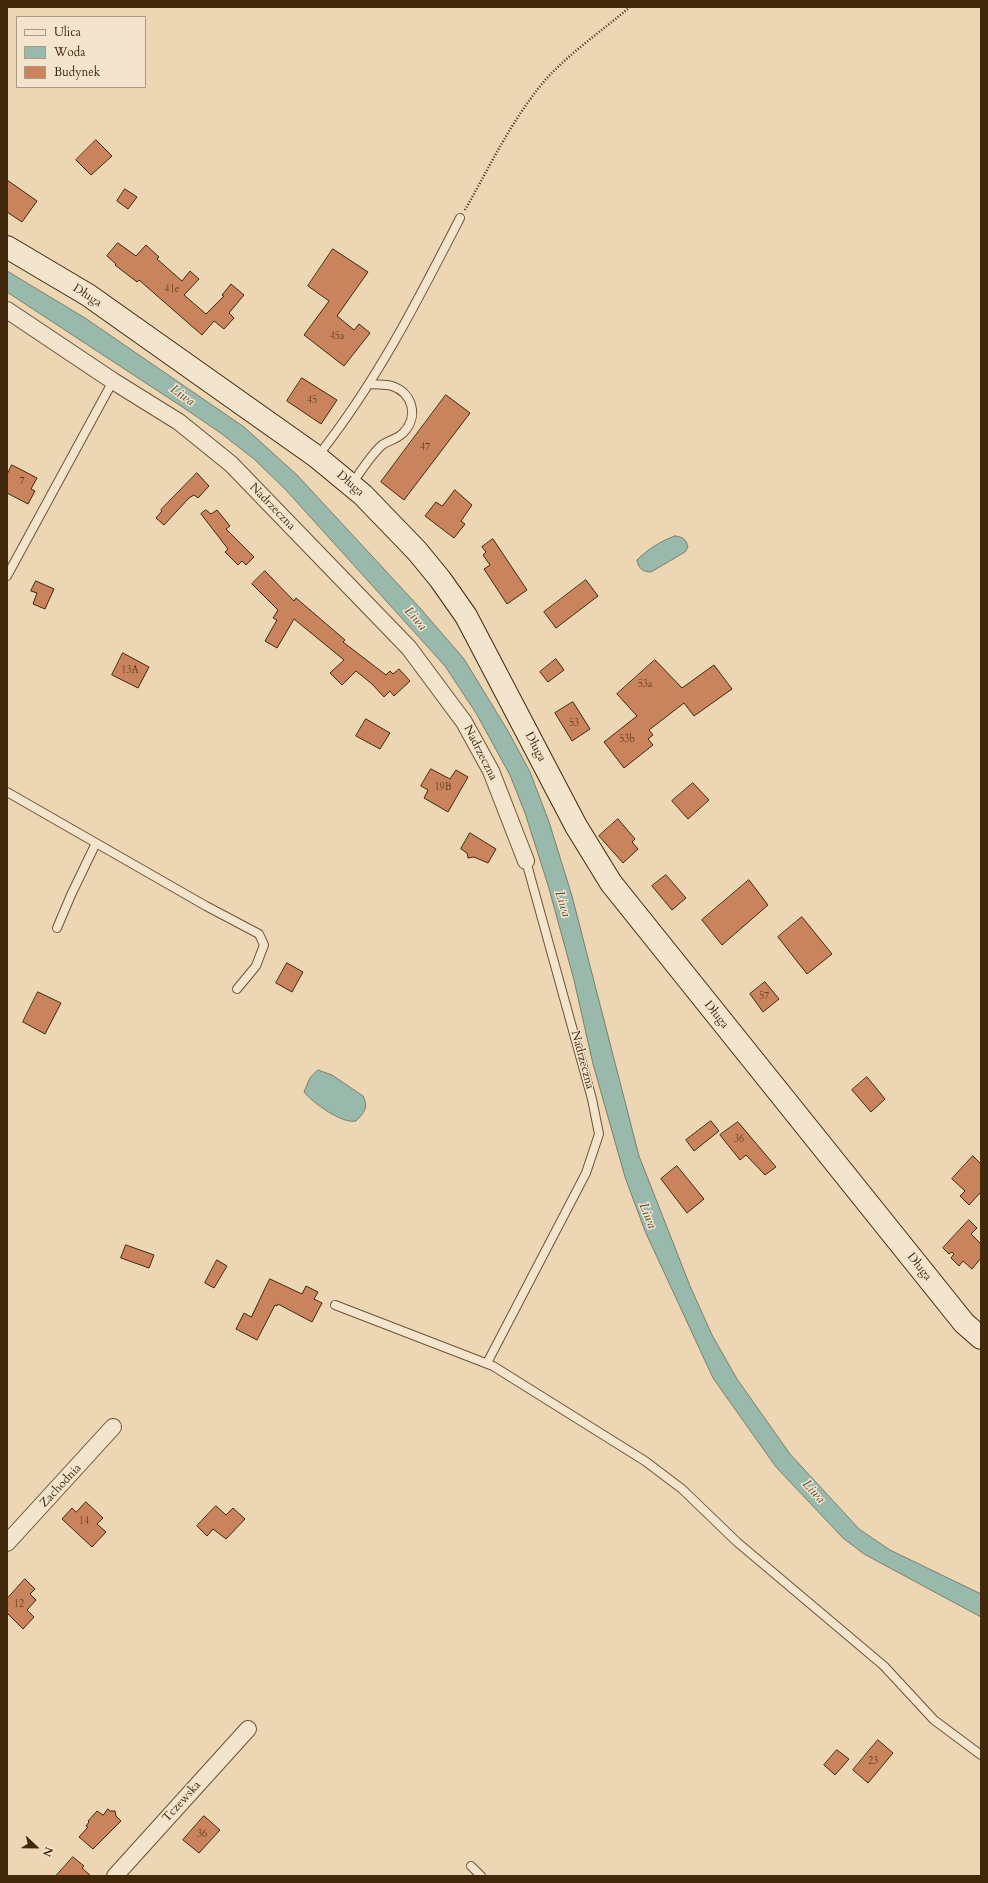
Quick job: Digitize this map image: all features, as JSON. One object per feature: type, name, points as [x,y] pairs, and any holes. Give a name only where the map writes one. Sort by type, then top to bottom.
[{"type":"street","name":"Długa","points":[[7,247],[88,295],[317,457],[363,495],[417,550],[466,616],[576,826],[611,883],[964,1323],[981,1338]]},
{"type":"street","name":"Nadrzeczna","points":[[7,310],[113,381],[179,422],[231,464],[409,648],[464,722],[491,771],[526,861]]},
{"type":"street","name":"Zachodnia","points":[[7,1543],[113,1427]]},
{"type":"street","name":"Tczewska","points":[[115,1876],[248,1729]]},
{"type":"lane","points":[[317,457],[343,424],[370,384],[432,273],[460,218]]},
{"type":"lane","points":[[7,576],[113,381]]},
{"type":"lane","points":[[351,485],[384,444],[395,440],[404,432],[413,416],[412,408],[404,393],[391,386],[370,384]]},
{"type":"lane","points":[[7,792],[206,906],[259,934],[264,945],[256,966],[237,989]]},
{"type":"lane","points":[[57,928],[96,843]]},
{"type":"lane","name":"Nadrzeczna","points":[[487,1363],[586,1173],[599,1134],[590,1091],[526,861]]},
{"type":"lane","points":[[335,1305],[487,1363],[639,1457],[682,1489],[737,1542],[884,1666],[934,1720],[981,1755]]},
{"type":"lane","points":[[471,1866],[481,1876]]},
{"type":"path","points":[[460,218],[522,110],[547,78],[630,7]]},
{"type":"water","name":"Liwa","points":[[7,271],[85,318],[244,427],[297,475],[420,608],[464,659],[508,731],[530,772],[549,822],[572,896],[639,1156],[690,1286],[712,1335],[737,1379],[790,1454],[859,1529],[890,1550],[981,1594],[981,1617],[864,1554],[843,1538],[776,1467],[713,1378],[645,1231],[625,1177],[593,1064],[574,980],[548,885],[525,813],[510,775],[476,713],[445,666],[285,489],[254,459],[222,434],[187,410],[7,292]]},
{"type":"water","points":[[675,536],[685,540],[688,547],[685,552],[651,572],[643,570],[640,567],[637,560],[641,556],[665,540]]},
{"type":"water","points":[[318,1070],[332,1075],[363,1096],[366,1107],[356,1121],[343,1119],[328,1112],[308,1097],[304,1092],[310,1078]]},
{"type":"building","points":[[96,140],[112,156],[91,175],[76,160]]},
{"type":"building","points":[[7,180],[37,201],[22,222],[7,212]]},
{"type":"building","points":[[125,189],[137,197],[128,209],[117,201]]},
{"type":"building","points":[[118,243],[136,256],[146,245],[159,257],[157,259],[182,281],[190,271],[199,279],[184,295],[206,314],[224,296],[222,295],[231,284],[244,295],[229,313],[234,318],[224,329],[214,321],[202,335],[139,280],[137,282],[115,265],[116,264],[107,256]]},
{"type":"building","points":[[333,249],[368,272],[337,316],[354,330],[359,324],[370,333],[344,366],[304,335],[329,301],[308,286]]},
{"type":"building","points":[[302,378],[337,400],[321,424],[287,401]]},
{"type":"building","points":[[446,395],[470,413],[404,500],[381,482]]},
{"type":"building","points":[[12,465],[37,478],[31,489],[35,491],[28,504],[7,493],[7,475]]},
{"type":"building","points":[[197,473],[209,486],[198,498],[194,495],[189,498],[164,525],[156,518],[162,511],[161,510]]},
{"type":"building","points":[[455,490],[472,505],[461,521],[465,524],[454,538],[425,516],[436,502],[442,506]]},
{"type":"building","points":[[206,510],[211,514],[217,510],[230,526],[226,529],[254,557],[246,565],[242,561],[238,565],[225,552],[228,549],[201,514]]},
{"type":"building","points":[[493,539],[527,590],[507,604],[484,569],[490,565],[483,555],[486,552],[482,547]]},
{"type":"building","points":[[265,571],[294,601],[296,598],[345,640],[343,642],[386,675],[390,671],[393,674],[399,669],[410,681],[394,696],[390,691],[384,697],[372,684],[356,671],[342,685],[330,673],[344,660],[294,619],[277,648],[265,641],[277,620],[273,618],[278,610],[252,584]]},
{"type":"building","points":[[586,580],[598,596],[556,628],[544,612]]},
{"type":"building","points":[[36,581],[54,589],[45,609],[33,604],[37,593],[31,591]]},
{"type":"building","points":[[123,653],[149,667],[138,688],[112,675]]},
{"type":"building","points":[[556,659],[564,670],[548,682],[540,672]]},
{"type":"building","points":[[655,660],[682,688],[714,665],[732,689],[694,716],[684,703],[649,730],[653,735],[648,739],[653,745],[624,768],[604,742],[637,716],[617,694]]},
{"type":"building","points":[[573,702],[590,729],[572,741],[555,713]]},
{"type":"building","points":[[366,719],[390,733],[380,749],[356,736]]},
{"type":"building","points":[[431,769],[450,779],[456,770],[468,777],[448,812],[424,798],[428,790],[421,786]]},
{"type":"building","points":[[693,783],[709,800],[688,819],[672,801]]},
{"type":"building","points":[[618,819],[635,839],[632,842],[638,849],[623,863],[599,836]]},
{"type":"building","points":[[470,833],[496,849],[488,863],[474,857],[468,858],[467,853],[461,849]]},
{"type":"building","points":[[666,875],[686,898],[672,910],[652,886]]},
{"type":"building","points":[[749,880],[768,905],[722,945],[702,920]]},
{"type":"building","points":[[802,917],[832,954],[807,974],[778,937]]},
{"type":"building","points":[[287,963],[303,972],[292,992],[276,983]]},
{"type":"building","points":[[765,982],[779,999],[763,1012],[750,994]]},
{"type":"building","points":[[38,992],[61,1003],[45,1034],[23,1022]]},
{"type":"building","points":[[867,1077],[885,1099],[871,1112],[852,1090]]},
{"type":"building","points":[[711,1121],[719,1131],[694,1151],[686,1140]]},
{"type":"building","points":[[738,1122],[776,1167],[765,1175],[746,1155],[740,1160],[720,1135]]},
{"type":"building","points":[[973,1156],[981,1164],[981,1192],[969,1205],[960,1196],[965,1191],[952,1179]]},
{"type":"building","points":[[677,1166],[704,1199],[687,1213],[661,1179]]},
{"type":"building","points":[[969,1220],[977,1228],[971,1234],[981,1244],[981,1258],[972,1269],[963,1261],[959,1266],[951,1258],[954,1254],[952,1252],[949,1254],[943,1248]]},
{"type":"building","points":[[126,1245],[154,1255],[149,1268],[121,1258]]},
{"type":"building","points":[[217,1260],[227,1266],[214,1288],[205,1283]]},
{"type":"building","points":[[270,1279],[302,1294],[306,1286],[318,1292],[314,1299],[322,1303],[312,1322],[278,1304],[277,1306],[275,1305],[257,1340],[236,1329],[244,1313],[251,1317]]},
{"type":"building","points":[[86,1502],[103,1518],[97,1524],[106,1532],[92,1547],[62,1519],[72,1508],[76,1512]]},
{"type":"building","points":[[216,1506],[226,1515],[233,1508],[245,1519],[226,1539],[213,1529],[207,1536],[197,1526]]},
{"type":"building","points":[[25,1579],[35,1589],[30,1594],[36,1600],[27,1610],[34,1617],[23,1629],[7,1613],[7,1599]]},
{"type":"building","points":[[878,1740],[893,1753],[868,1783],[853,1770]]},
{"type":"building","points":[[837,1750],[849,1759],[835,1775],[824,1765]]},
{"type":"building","points":[[108,1809],[110,1811],[115,1811],[116,1816],[121,1821],[93,1849],[79,1837],[88,1827],[86,1826],[89,1822],[88,1821],[97,1811],[103,1815]]},
{"type":"building","points":[[204,1816],[220,1830],[199,1853],[183,1840]]},
{"type":"building","points":[[73,1857],[84,1866],[82,1868],[91,1876],[56,1876]]}]
